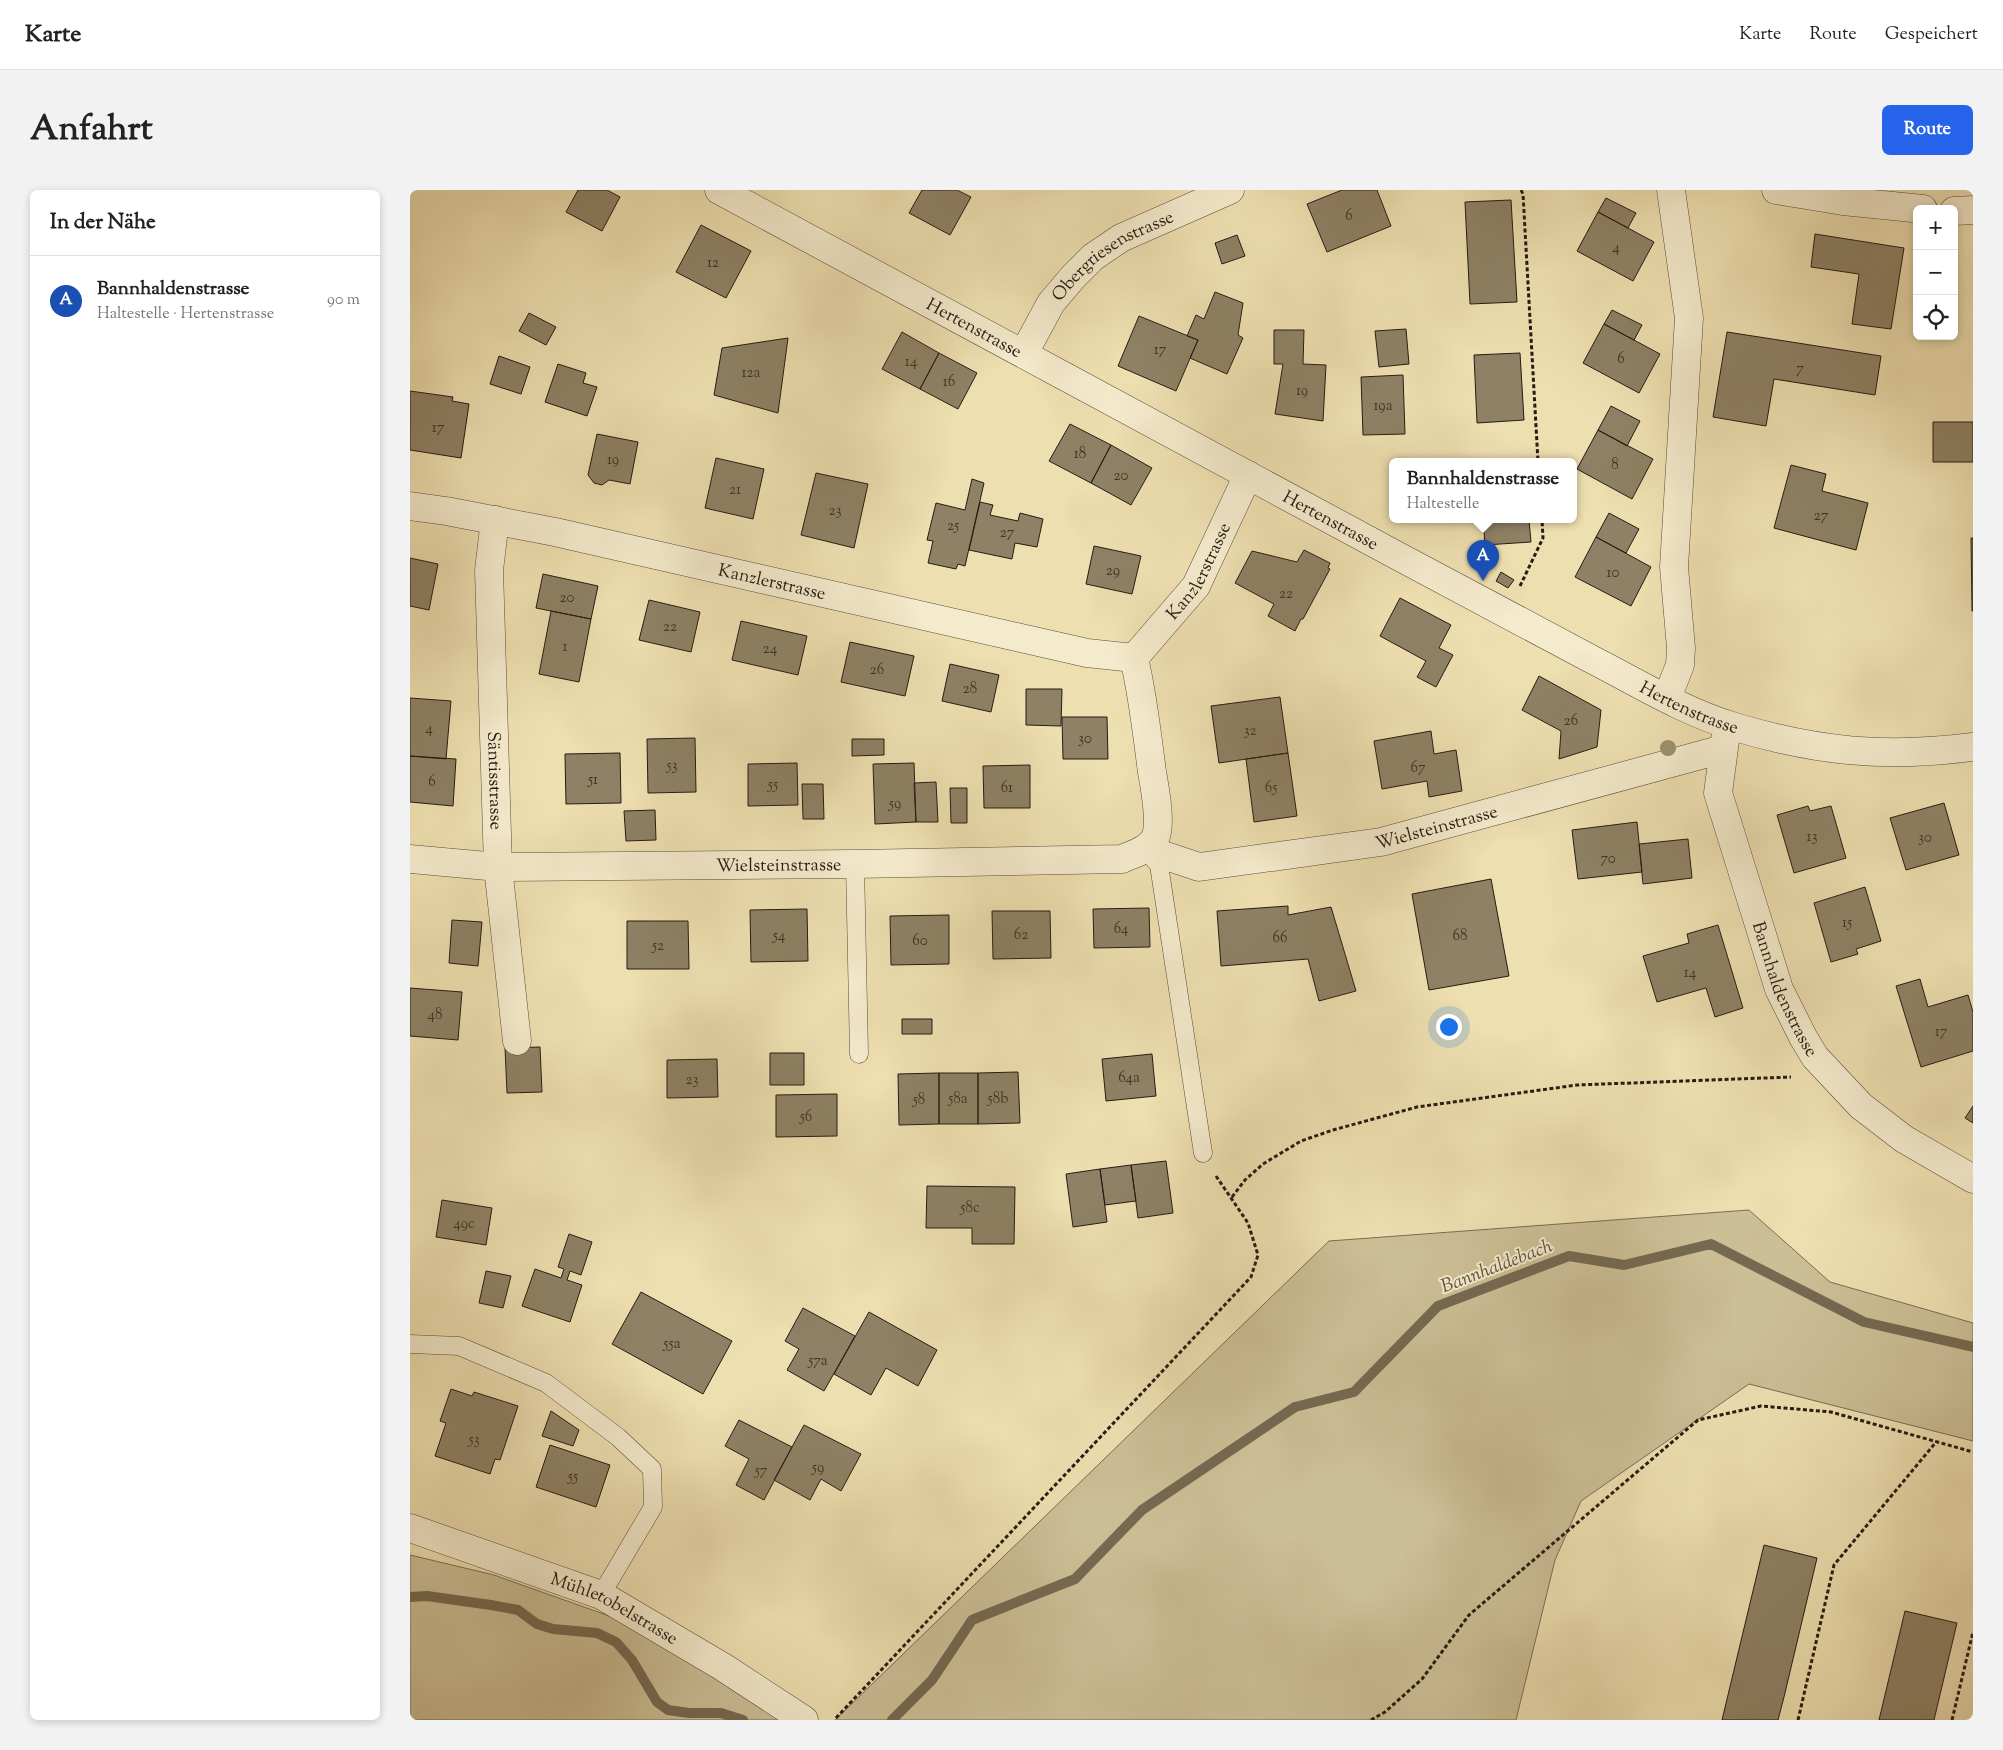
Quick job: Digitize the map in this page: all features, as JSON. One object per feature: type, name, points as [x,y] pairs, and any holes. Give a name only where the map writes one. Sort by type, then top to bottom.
[{"type":"street","name":"Hertenstrasse","points":[[719,190],[1024,353],[1248,476],[1667,698],[1725,737],[1782,740],[1841,750],[1894,754],[1938,752],[1973,747]]},
{"type":"street","name":"Obergriesenstrasse","points":[[1024,353],[1051,303],[1093,256],[1120,238],[1230,190]]},
{"type":"street","points":[[1667,698],[1680,665],[1681,648],[1674,566],[1689,318],[1671,190]]},
{"type":"street","points":[[1776,190],[1843,201],[1913,208]]},
{"type":"street","points":[[1958,211],[1973,210]]},
{"type":"street","name":"Kanzlerstrasse","points":[[410,506],[555,532],[1087,653],[1134,658],[1196,586],[1248,476]]},
{"type":"street","name":"Säntisstrasse","points":[[495,520],[489,570],[498,867],[517,1041]]},
{"type":"street","points":[[1134,658],[1140,686],[1157,808],[1156,836],[1145,849]]},
{"type":"street","name":"Wielsteinstrasse","points":[[410,860],[498,867],[855,864],[1122,859],[1145,849],[1199,867],[1381,842],[1725,737]]},
{"type":"street","name":"Bannhaldenstrasse","points":[[1725,737],[1718,793],[1779,989],[1803,1038],[1815,1057],[1860,1106],[1904,1139],[1973,1179]]},
{"type":"street","name":"Mühletobelstrasse","points":[[410,1528],[601,1595],[723,1667],[804,1720]]},
{"type":"lane","points":[[1145,849],[1159,865],[1203,1153]]},
{"type":"lane","points":[[855,864],[859,1054]]},
{"type":"lane","points":[[410,1344],[460,1346],[546,1383],[618,1438],[652,1469],[653,1507],[601,1595]]},
{"type":"path","points":[[1520,190],[1523,194],[1538,458]]},
{"type":"path","points":[[1507,614],[1543,538],[1542,523]]},
{"type":"path","points":[[834,1720],[1251,1277],[1258,1255],[1248,1223],[1232,1197],[1245,1180],[1276,1155],[1301,1141],[1333,1130],[1427,1106],[1576,1085],[1832,1075]]},
{"type":"path","points":[[1372,1720],[1385,1712],[1422,1679],[1469,1615],[1698,1420],[1761,1406],[1831,1412],[1973,1452]]},
{"type":"path","points":[[1798,1720],[1834,1565],[1936,1441]]},
{"type":"path","points":[[1952,1720],[1973,1632]]},
{"type":"shaded area","points":[[1749,1210],[1830,1282],[1973,1323],[1973,1441],[1749,1384],[1581,1501],[1555,1560],[1516,1720],[835,1720],[1329,1241]]},
{"type":"shaded area","points":[[410,1555],[494,1575],[626,1622],[799,1720],[410,1720]]},
{"type":"building","points":[[578,190],[607,190],[620,197],[602,231],[566,212]]},
{"type":"building","points":[[922,190],[957,190],[971,197],[950,235],[909,213]]},
{"type":"building","points":[[1342,190],[1377,190],[1391,226],[1327,252],[1307,204]]},
{"type":"building","points":[[1606,198],[1636,213],[1628,228],[1598,212]]},
{"type":"building","points":[[1511,200],[1517,302],[1470,304],[1465,202]]},
{"type":"building","points":[[1598,212],[1654,242],[1633,281],[1577,251]]},
{"type":"building","points":[[701,225],[751,251],[726,298],[676,272]]},
{"type":"building","points":[[1815,234],[1904,248],[1891,329],[1852,324],[1859,274],[1811,267]]},
{"type":"building","points":[[1237,235],[1245,256],[1222,264],[1215,243]]},
{"type":"building","points":[[1215,292],[1243,303],[1238,335],[1243,338],[1227,374],[1190,358],[1198,340],[1187,336],[1196,315],[1204,319]]},
{"type":"building","points":[[1612,310],[1642,325],[1634,340],[1604,324]]},
{"type":"building","points":[[529,313],[556,327],[546,345],[519,331]]},
{"type":"building","points":[[1139,316],[1198,340],[1176,391],[1118,366]]},
{"type":"building","points":[[1604,324],[1660,354],[1639,393],[1583,363]]},
{"type":"building","points":[[1406,329],[1409,364],[1379,367],[1375,331]]},
{"type":"building","points":[[1274,330],[1304,330],[1303,364],[1326,365],[1323,421],[1275,414],[1283,364],[1274,364]]},
{"type":"building","points":[[902,332],[939,353],[920,389],[882,369]]},
{"type":"building","points":[[1727,332],[1881,356],[1875,395],[1774,379],[1766,426],[1713,417]]},
{"type":"building","points":[[788,338],[778,413],[714,395],[722,348]]},
{"type":"building","points":[[939,353],[977,373],[958,409],[920,389]]},
{"type":"building","points":[[1520,353],[1524,420],[1477,423],[1474,355]]},
{"type":"building","points":[[499,356],[530,367],[521,394],[490,384]]},
{"type":"building","points":[[558,364],[586,373],[583,383],[597,387],[587,416],[545,402]]},
{"type":"building","points":[[1403,375],[1405,434],[1363,435],[1361,377]]},
{"type":"building","points":[[410,391],[453,397],[452,401],[469,404],[461,458],[410,450]]},
{"type":"building","points":[[1611,406],[1640,421],[1627,446],[1598,430]]},
{"type":"building","points":[[1933,422],[1973,422],[1973,462],[1933,462]]},
{"type":"building","points":[[1070,424],[1111,445],[1091,483],[1049,461]]},
{"type":"building","points":[[1598,430],[1653,459],[1632,499],[1577,469]]},
{"type":"building","points":[[597,434],[638,442],[630,484],[609,480],[602,485],[594,483],[588,475]]},
{"type":"building","points":[[1111,445],[1152,468],[1131,505],[1091,483]]},
{"type":"building","points":[[716,458],[764,469],[753,519],[705,508]]},
{"type":"building","points":[[1791,465],[1826,474],[1822,491],[1868,503],[1856,550],[1774,528]]},
{"type":"building","points":[[816,473],[868,484],[854,548],[801,535]]},
{"type":"building","points":[[972,479],[984,483],[965,566],[958,564],[956,569],[928,563],[933,541],[927,540],[936,503],[965,510]]},
{"type":"building","points":[[980,502],[993,505],[990,515],[1018,521],[1020,513],[1043,519],[1037,547],[1015,543],[1012,559],[969,550]]},
{"type":"building","points":[[1609,513],[1639,529],[1626,553],[1596,537]]},
{"type":"building","points":[[1483,523],[1529,523],[1531,542],[1485,545]]},
{"type":"building","points":[[1596,537],[1651,567],[1631,606],[1575,577]]},
{"type":"building","points":[[1971,538],[1973,538],[1973,611],[1972,611]]},
{"type":"building","points":[[1094,546],[1141,556],[1132,594],[1086,584]]},
{"type":"building","points":[[1304,550],[1330,563],[1328,568],[1330,569],[1295,631],[1268,616],[1274,604],[1235,583],[1252,551],[1297,562]]},
{"type":"building","points":[[410,558],[438,564],[429,610],[410,606]]},
{"type":"building","points":[[1501,572],[1514,580],[1508,588],[1496,581]]},
{"type":"building","points":[[543,574],[598,586],[591,619],[536,608]]},
{"type":"building","points":[[1400,598],[1451,625],[1439,648],[1453,655],[1436,687],[1417,677],[1426,661],[1380,636]]},
{"type":"building","points":[[649,600],[700,612],[691,652],[639,640]]},
{"type":"building","points":[[551,611],[591,619],[579,682],[539,674]]},
{"type":"building","points":[[741,621],[807,636],[798,675],[732,660]]},
{"type":"building","points":[[850,642],[914,656],[905,696],[841,682]]},
{"type":"building","points":[[950,664],[999,675],[991,712],[942,701]]},
{"type":"building","points":[[1539,676],[1601,710],[1597,747],[1559,759],[1561,731],[1522,710]]},
{"type":"building","points":[[1026,689],[1062,689],[1061,726],[1026,725]]},
{"type":"building","points":[[1280,697],[1288,753],[1219,763],[1211,706]]},
{"type":"building","points":[[410,698],[451,701],[446,759],[410,756]]},
{"type":"building","points":[[1062,717],[1107,717],[1108,759],[1063,759]]},
{"type":"building","points":[[1431,731],[1434,754],[1456,750],[1462,791],[1429,797],[1427,781],[1382,789],[1374,741]]},
{"type":"building","points":[[695,738],[696,792],[648,793],[647,739]]},
{"type":"building","points":[[852,739],[884,739],[884,755],[852,756]]},
{"type":"building","points":[[620,753],[621,803],[566,804],[565,754]]},
{"type":"building","points":[[1288,753],[1297,816],[1254,822],[1246,759]]},
{"type":"building","points":[[410,756],[456,759],[453,806],[410,802]]},
{"type":"building","points":[[797,763],[798,805],[748,806],[748,764]]},
{"type":"building","points":[[914,763],[916,822],[875,824],[873,764]]},
{"type":"building","points":[[1030,765],[1030,808],[984,808],[983,766]]},
{"type":"building","points":[[936,782],[938,822],[916,822],[914,783]]},
{"type":"building","points":[[802,784],[823,784],[824,819],[803,819]]},
{"type":"building","points":[[950,788],[967,788],[967,823],[951,823]]},
{"type":"building","points":[[1944,803],[1959,855],[1906,870],[1890,818]]},
{"type":"building","points":[[1808,806],[1810,811],[1831,806],[1846,858],[1794,873],[1777,815]]},
{"type":"building","points":[[655,810],[656,840],[626,841],[624,811]]},
{"type":"building","points":[[1637,822],[1642,872],[1578,879],[1572,830]]},
{"type":"building","points":[[1688,839],[1692,878],[1643,884],[1639,844]]},
{"type":"building","points":[[1491,879],[1509,976],[1429,990],[1412,894]]},
{"type":"building","points":[[1865,887],[1881,941],[1856,949],[1858,954],[1831,962],[1814,903]]},
{"type":"building","points":[[1288,906],[1288,915],[1331,907],[1356,991],[1319,1001],[1308,959],[1221,966],[1217,911]]},
{"type":"building","points":[[1149,908],[1150,947],[1094,948],[1093,909]]},
{"type":"building","points":[[807,909],[808,961],[751,962],[750,910]]},
{"type":"building","points":[[992,911],[1050,911],[1051,958],[993,959]]},
{"type":"building","points":[[949,915],[949,964],[891,965],[890,916]]},
{"type":"building","points":[[452,920],[482,922],[478,966],[449,963]]},
{"type":"building","points":[[627,921],[688,921],[689,969],[627,969]]},
{"type":"building","points":[[1718,925],[1743,1008],[1715,1017],[1706,988],[1657,1002],[1643,956],[1689,943],[1687,934]]},
{"type":"building","points":[[1920,979],[1928,1007],[1968,995],[1973,1012],[1973,1051],[1921,1067],[1896,986]]},
{"type":"building","points":[[410,988],[462,992],[458,1040],[410,1036]]},
{"type":"building","points":[[902,1019],[932,1019],[932,1034],[902,1034]]},
{"type":"building","points":[[540,1047],[542,1092],[507,1093],[505,1048]]},
{"type":"building","points":[[770,1053],[804,1053],[804,1085],[770,1085]]},
{"type":"building","points":[[1152,1054],[1156,1096],[1106,1101],[1102,1059]]},
{"type":"building","points":[[717,1059],[718,1097],[667,1098],[667,1060]]},
{"type":"building","points":[[1018,1072],[1020,1123],[978,1124],[978,1073]]},
{"type":"building","points":[[939,1073],[939,1124],[899,1125],[898,1074]]},
{"type":"building","points":[[939,1073],[978,1073],[978,1124],[939,1124]]},
{"type":"building","points":[[837,1094],[837,1136],[776,1137],[776,1095]]},
{"type":"building","points":[[1973,1106],[1973,1123],[1965,1118]]},
{"type":"building","points":[[1166,1161],[1173,1213],[1138,1218],[1131,1165]]},
{"type":"building","points":[[1131,1165],[1136,1201],[1105,1205],[1100,1169]]},
{"type":"building","points":[[1100,1169],[1107,1222],[1073,1227],[1066,1174]]},
{"type":"building","points":[[927,1186],[1015,1187],[1014,1244],[972,1244],[972,1228],[926,1228]]},
{"type":"building","points":[[442,1200],[492,1208],[486,1245],[436,1237]]},
{"type":"building","points":[[569,1234],[592,1242],[581,1275],[570,1271],[567,1280],[582,1285],[570,1322],[522,1306],[535,1269],[561,1278],[564,1269],[558,1267]]},
{"type":"building","points":[[486,1271],[511,1276],[503,1308],[479,1303]]},
{"type":"building","points":[[641,1292],[732,1341],[703,1394],[612,1344]]},
{"type":"building","points":[[803,1308],[855,1336],[824,1391],[787,1370],[799,1349],[785,1341]]},
{"type":"building","points":[[869,1312],[937,1350],[918,1386],[886,1368],[871,1395],[834,1374]]},
{"type":"building","points":[[451,1389],[472,1396],[474,1392],[518,1406],[500,1460],[495,1459],[490,1474],[435,1456],[446,1423],[440,1421]]},
{"type":"building","points":[[551,1411],[579,1430],[573,1446],[542,1436]]},
{"type":"building","points":[[739,1420],[792,1447],[764,1500],[736,1485],[749,1459],[725,1446]]},
{"type":"building","points":[[804,1425],[861,1454],[841,1491],[821,1479],[810,1500],[774,1480]]},
{"type":"building","points":[[550,1445],[610,1465],[596,1507],[536,1487]]},
{"type":"building","points":[[1764,1545],[1817,1558],[1784,1697],[1778,1720],[1722,1720]]},
{"type":"building","points":[[1905,1611],[1957,1623],[1934,1720],[1879,1720]]},
{"type":"waterway","name":"Bannhaldebach","points":[[892,1720],[932,1680],[972,1620],[1075,1579],[1142,1510],[1295,1407],[1354,1392],[1438,1306],[1569,1256],[1624,1265],[1711,1244],[1864,1322],[1973,1347]]},
{"type":"waterway","points":[[410,1597],[427,1596],[518,1610],[537,1624],[553,1629],[597,1633],[616,1642],[632,1660],[657,1702],[668,1710],[689,1713],[721,1713],[743,1720]]},
{"type":"place","name":"Bannhaldenstrasse","points":[[1483,581]]}]
